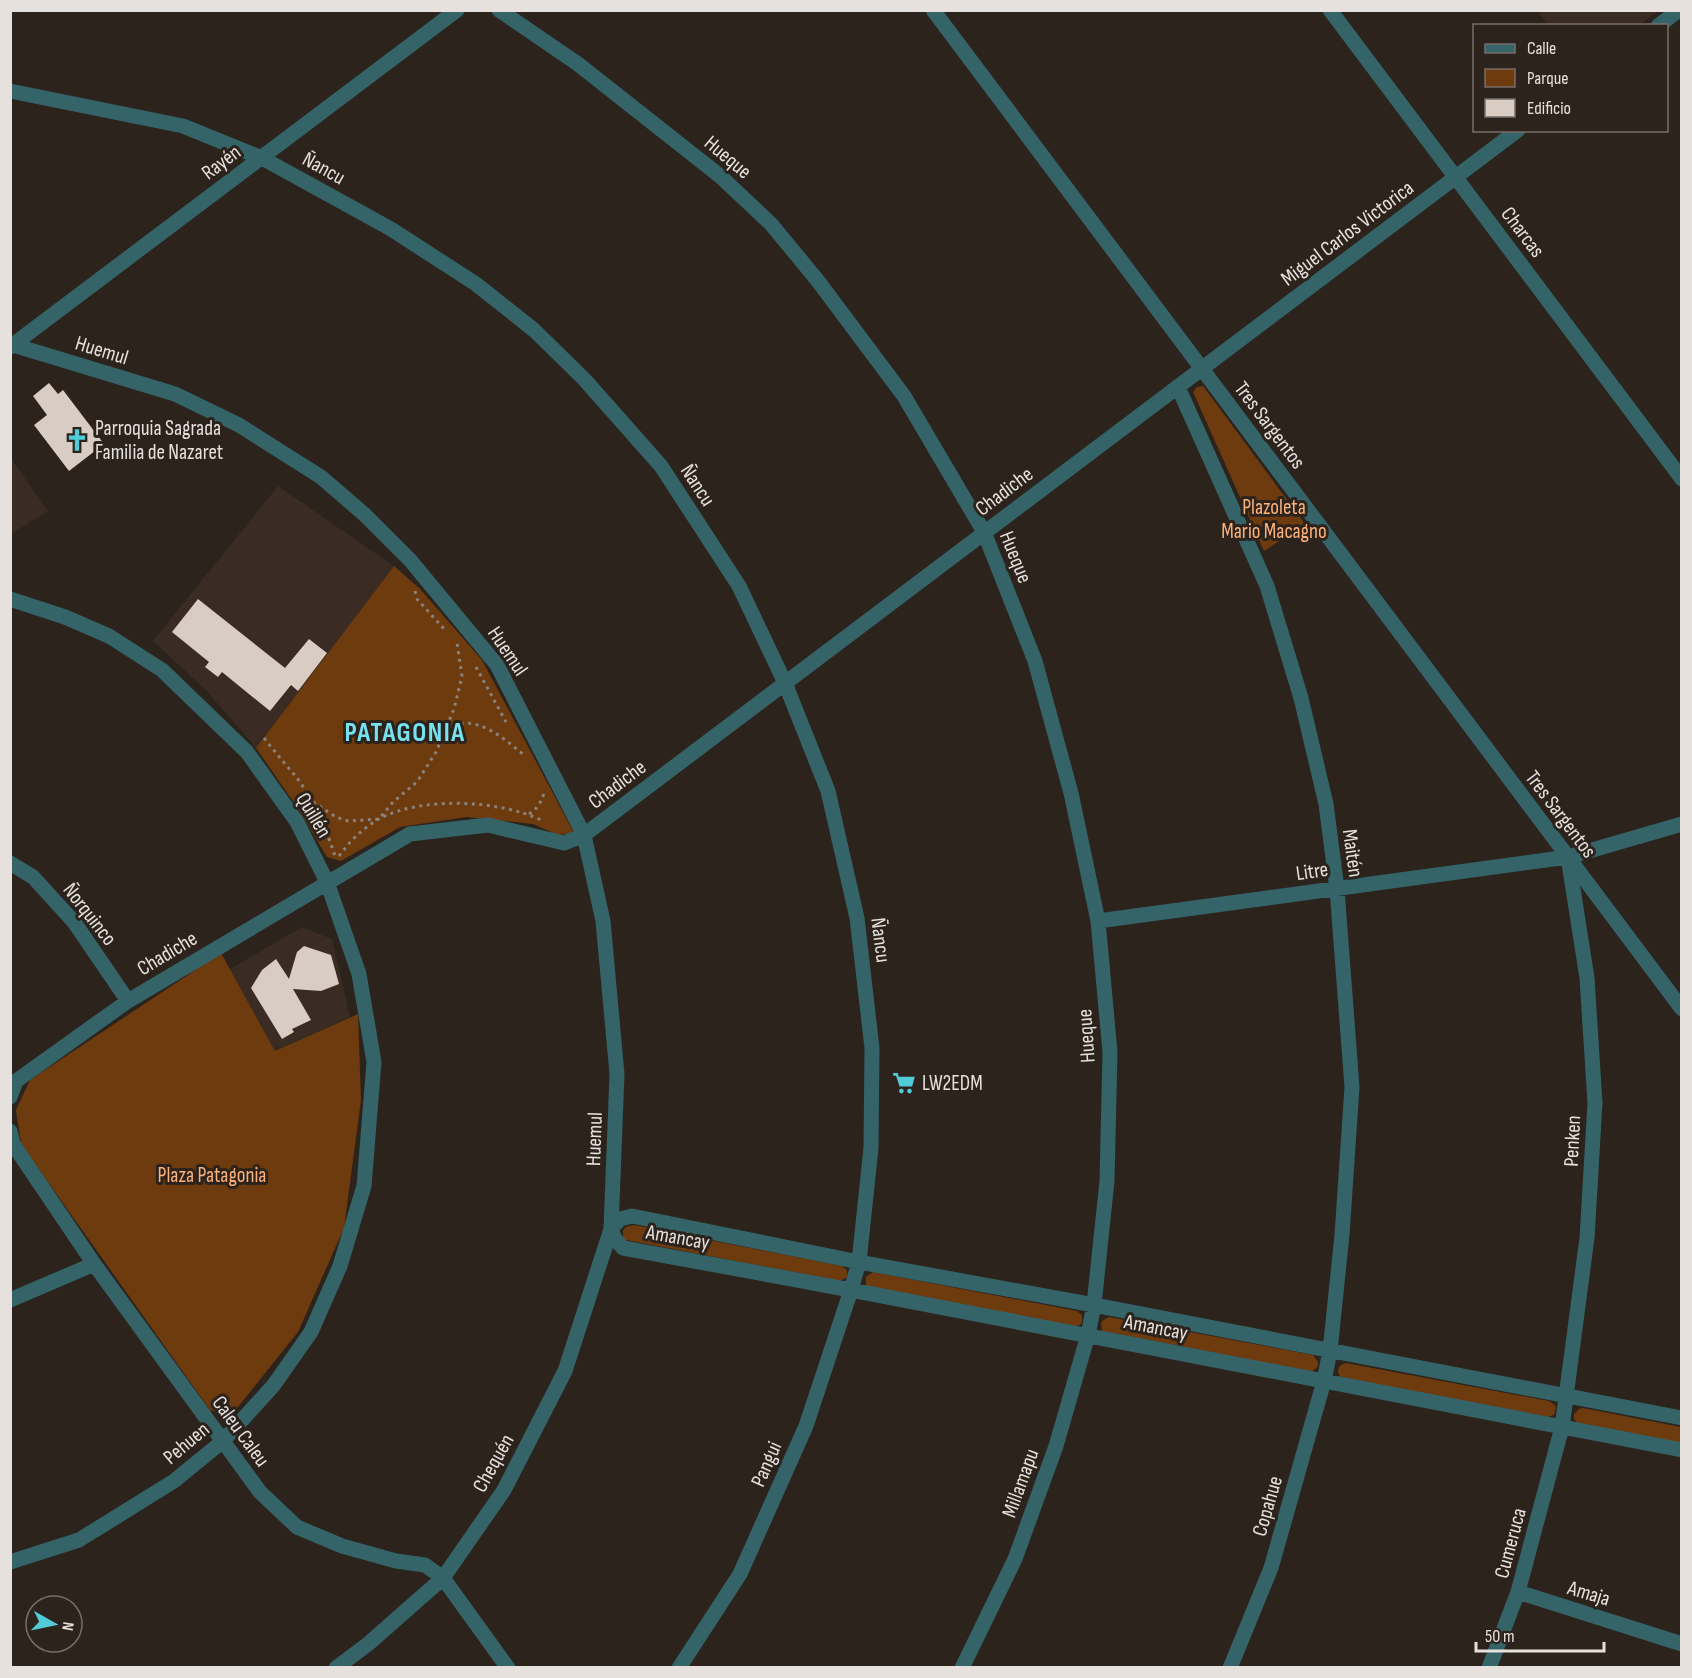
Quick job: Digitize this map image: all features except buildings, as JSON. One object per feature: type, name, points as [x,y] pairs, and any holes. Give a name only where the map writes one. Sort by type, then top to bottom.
[{"type":"street","name":"Rayén","points":[[12,345],[457,10]]},
{"type":"street","name":"Hueque","points":[[499,10],[578,64],[720,176],[771,224],[818,281],[904,396],[984,532],[1035,661],[1071,793],[1098,921],[1110,1052],[1107,1181],[1094,1305]]},
{"type":"street","name":"Tres Sargentos","points":[[933,10],[1682,1009]]},
{"type":"street","name":"Charcas","points":[[1330,10],[1682,479]]},
{"type":"street","points":[[1660,24],[1678,10]]},
{"type":"street","name":"Ñancu","points":[[10,91],[183,126],[262,158],[391,229],[476,284],[534,330],[584,379],[661,466],[739,586],[786,683],[828,791],[857,918],[872,1048],[871,1148],[859,1262]]},
{"type":"street","name":"Miguel Carlos Victorica","points":[[1202,369],[1515,132]]},
{"type":"street","name":"Huemul","points":[[12,345],[175,394],[239,425],[321,477],[365,515],[410,560],[497,665],[584,835],[603,921],[617,1074],[611,1229]]},
{"type":"street","name":"Chadiche","points":[[10,1097],[16,1081],[128,1001],[410,834],[488,825],[564,843],[584,835],[1202,369]]},
{"type":"street","name":"Maitén","points":[[1178,387],[1267,586],[1301,698],[1326,804],[1337,889],[1352,1087],[1342,1235],[1330,1351]]},
{"type":"street","name":"Quillén","points":[[10,599],[65,617],[109,636],[162,670],[247,752],[297,822],[327,882],[359,974],[374,1062],[364,1186]]},
{"type":"street","name":"Litre","points":[[1098,921],[1568,857],[1682,824]]},
{"type":"street","name":"Penken","points":[[1562,1427],[1568,1396],[1587,1238],[1595,1103],[1587,978],[1568,857]]},
{"type":"street","name":"Ñorquinco","points":[[10,862],[33,878],[74,922],[128,1001]]},
{"type":"street","name":"Caleu Caleu","points":[[10,1131],[13,1144],[94,1264],[260,1492],[297,1527],[342,1546],[396,1561],[425,1566],[442,1578],[508,1668]]},
{"type":"street","name":"Pehuen","points":[[10,1562],[79,1540],[174,1481],[223,1441],[273,1386],[311,1332],[340,1266],[364,1186]]},
{"type":"street","name":"Amancay","points":[[1682,1418],[859,1262],[632,1216],[620,1219],[611,1229],[615,1239],[623,1248],[1682,1450]]},
{"type":"street","name":"Chequén","points":[[336,1668],[368,1644],[442,1578],[504,1490],[565,1371],[611,1229]]},
{"type":"street","name":"Pangui","points":[[679,1668],[740,1574],[806,1426],[859,1262]]},
{"type":"street","points":[[10,1300],[94,1264]]},
{"type":"street","name":"Millamapu","points":[[962,1668],[1015,1559],[1056,1446],[1088,1335],[1094,1305]]},
{"type":"street","name":"Copahue","points":[[1230,1668],[1271,1569],[1324,1382],[1330,1351]]},
{"type":"street","name":"Cumeruca","points":[[1489,1668],[1518,1593],[1562,1427]]},
{"type":"street","name":"Amaja","points":[[1518,1593],[1682,1644]]},
{"type":"path","points":[[415,589],[417,599],[448,632]]},
{"type":"path","points":[[313,802],[348,822],[380,819],[393,802],[417,782],[436,752],[454,709],[462,676],[456,641],[464,650]]},
{"type":"path","points":[[472,658],[509,726]]},
{"type":"path","points":[[445,730],[459,724],[472,723],[496,733],[524,755],[519,745]]},
{"type":"path","points":[[264,738],[313,802],[330,838],[337,860]]},
{"type":"path","points":[[539,784],[548,801]]},
{"type":"path","points":[[529,814],[536,810],[544,794]]},
{"type":"shaded area","points":[[1537,11],[1658,11],[1641,24],[1548,24]]},
{"type":"shaded area","points":[[10,457],[48,511],[11,534],[10,534]]},
{"type":"shaded area","points":[[278,486],[394,566],[256,748],[206,690],[153,641]]},
{"type":"shaded area","points":[[302,927],[332,939],[350,1017],[275,1051],[230,969]]},
{"type":"green space","name":"Plazoleta Mario Macagno","points":[[1203,386],[1305,524],[1264,551],[1193,392],[1197,387]]},
{"type":"green space","points":[[394,566],[420,589],[482,660],[574,833],[558,835],[533,824],[467,817],[400,827],[341,861],[327,857],[297,807],[256,748]]},
{"type":"green space","name":"Plaza Patagonia","points":[[221,953],[275,1051],[358,1014],[361,1100],[344,1228],[298,1332],[238,1407],[224,1414],[210,1410],[21,1144],[16,1110],[30,1080]]},
{"type":"green space","points":[[634,1225],[842,1266],[847,1270],[847,1277],[840,1281],[623,1238],[623,1230]]},
{"type":"green space","points":[[873,1272],[1077,1311],[1082,1315],[1082,1322],[1075,1326],[869,1288],[866,1285],[866,1277]]},
{"type":"green space","points":[[1109,1317],[1313,1355],[1318,1366],[1312,1372],[1102,1331],[1102,1321]]},
{"type":"green space","points":[[1346,1363],[1549,1401],[1556,1408],[1554,1415],[1548,1417],[1342,1378],[1338,1369]]},
{"type":"green space","points":[[1583,1408],[1681,1427],[1681,1445],[1579,1425],[1574,1419],[1574,1414]]},
{"type":"place","name":"Parroquia Sagrada Familia de Nazaret","points":[[77,440]]},
{"type":"place","name":"LW2EDM","points":[[904,1083]]},
{"type":"district","name":"PATAGONIA","points":[[405,732]]}]
